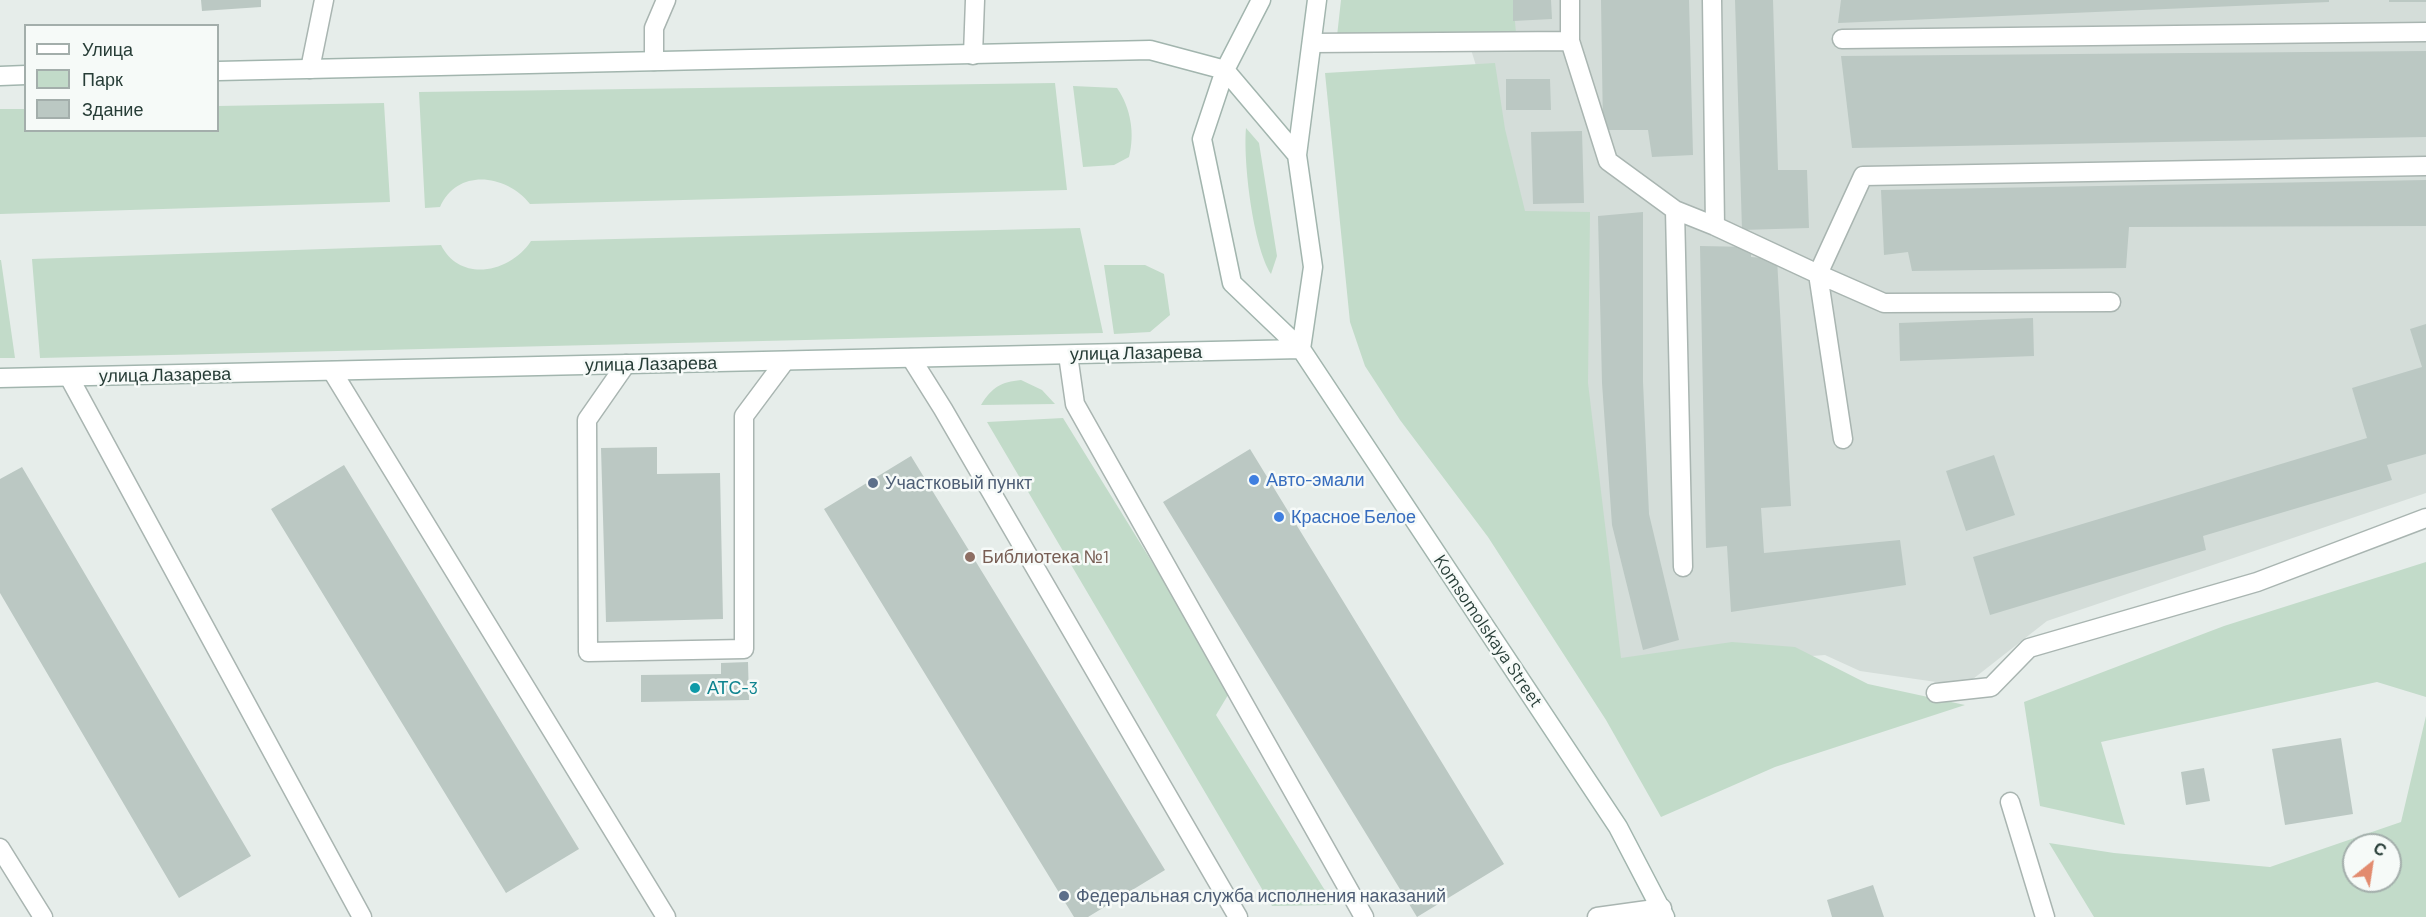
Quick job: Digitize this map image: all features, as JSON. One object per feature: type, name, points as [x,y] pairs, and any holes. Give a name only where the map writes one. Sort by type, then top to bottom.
[{"type":"main road","points":[[310,69],[324,0]]},
{"type":"main road","points":[[654,61],[654,28],[666,0]]},
{"type":"main road","points":[[973,54],[975,0]]},
{"type":"main road","name":"Komsomolskaya Street","points":[[1261,0],[1225,70],[1202,139],[1232,283],[1301,350],[1618,827],[1664,912]]},
{"type":"main road","points":[[1301,350],[1313,267],[1297,155],[1317,0]]},
{"type":"main road","points":[[1570,0],[1570,41],[1608,161],[1675,210],[1884,303],[2111,302]]},
{"type":"main road","points":[[1712,0],[1715,226]]},
{"type":"main road","points":[[1842,39],[2426,32]]},
{"type":"main road","points":[[1312,43],[1570,41]]},
{"type":"main road","points":[[219,71],[1150,50],[1225,70],[1297,155]]},
{"type":"main road","points":[[0,76],[24,75]]},
{"type":"main road","points":[[1843,439],[1818,274],[1863,176],[2426,166]]},
{"type":"main road","points":[[1675,210],[1683,567]]},
{"type":"main road","name":"улица Лазарева","points":[[0,378],[1301,350]]},
{"type":"main road","points":[[1068,355],[1075,404],[1364,917]]},
{"type":"main road","points":[[911,358],[943,408],[1238,917]]},
{"type":"main road","points":[[626,364],[587,420],[588,652],[744,649],[744,416],[785,361]]},
{"type":"main road","points":[[332,371],[666,917]]},
{"type":"main road","points":[[69,377],[362,917]]},
{"type":"main road","points":[[1936,693],[1991,687],[2029,648],[2257,582],[2426,518]]},
{"type":"main road","points":[[2010,802],[2045,917]]},
{"type":"main road","points":[[0,848],[44,917]]},
{"type":"main road","points":[[1596,917],[1664,912]]},
{"type":"shaded area","points":[[1471,0],[2426,0],[2426,493],[2047,621],[1964,686],[1860,671],[1825,655],[1613,671],[1503,152],[1468,40]]},
{"type":"green space","points":[[1341,0],[1513,0],[1516,33],[1337,36]]},
{"type":"green space","points":[[1495,63],[1505,129],[1525,211],[1590,212],[1588,383],[1621,658],[1732,642],[1795,647],[1868,684],[1965,705],[1775,767],[1661,817],[1606,720],[1488,537],[1400,420],[1365,366],[1350,322],[1325,73]]},
{"type":"green space","points":[[1055,83],[1067,190],[530,204],[509,187],[483,180],[470,181],[458,186],[448,194],[440,207],[425,208],[419,92]]},
{"type":"green space","points":[[1073,86],[1117,88],[1126,104],[1132,130],[1129,157],[1114,165],[1083,167]]},
{"type":"green space","points":[[384,103],[390,202],[0,214],[0,109],[24,109],[24,132],[219,132],[219,106]]},
{"type":"green space","points":[[1246,128],[1259,143],[1277,256],[1271,274],[1254,224],[1246,161]]},
{"type":"green space","points":[[1080,228],[1103,333],[40,358],[32,259],[441,245],[450,257],[461,265],[473,269],[486,269],[511,260],[531,241]]},
{"type":"green space","points":[[1,260],[15,358],[0,358]]},
{"type":"green space","points":[[1104,265],[1145,265],[1164,274],[1170,315],[1150,332],[1114,334]]},
{"type":"green space","points":[[1021,380],[1042,390],[1055,404],[981,405],[998,386]]},
{"type":"green space","points":[[1063,418],[1231,690],[1216,715],[1334,905],[1272,906],[987,422]]},
{"type":"green space","points":[[2426,562],[2426,697],[2377,682],[2101,742],[2125,825],[2040,806],[2024,702],[2224,626]]},
{"type":"green space","points":[[2426,716],[2426,917],[2094,917],[2049,843],[2114,853],[2270,867],[2342,842],[2342,893],[2402,893],[2402,833],[2369,833],[2401,822]]},
{"type":"building","points":[[201,0],[261,0],[261,7],[202,11]]},
{"type":"building","points":[[1513,0],[1551,0],[1552,19],[1513,21]]},
{"type":"building","points":[[1601,0],[1689,0],[1693,155],[1652,157],[1648,130],[1603,130]]},
{"type":"building","points":[[1735,0],[1773,0],[1778,170],[1807,170],[1809,228],[1742,230]]},
{"type":"building","points":[[1841,0],[2329,0],[2329,2],[1838,23]]},
{"type":"building","points":[[2389,0],[2426,0],[2426,2],[2389,2]]},
{"type":"building","points":[[2426,51],[2426,137],[1852,148],[1841,56]]},
{"type":"building","points":[[1506,79],[1550,79],[1551,110],[1506,110]]},
{"type":"building","points":[[1582,131],[1584,203],[1533,204],[1531,132]]},
{"type":"building","points":[[2426,180],[2426,226],[2129,227],[2126,268],[1912,271],[1908,252],[1884,255],[1881,190]]},
{"type":"building","points":[[1643,212],[1643,382],[1649,514],[1679,640],[1643,650],[1612,525],[1602,383],[1598,216]]},
{"type":"building","points":[[1700,246],[1751,247],[1751,257],[1777,259],[1791,506],[1761,508],[1764,553],[1900,540],[1906,585],[1731,612],[1727,546],[1706,548]]},
{"type":"building","points":[[2033,318],[2034,356],[1900,361],[1899,323]]},
{"type":"building","points":[[2426,324],[2426,454],[2387,465],[2392,480],[2203,536],[2206,550],[1990,615],[1973,557],[2367,438],[2352,388],[2422,367],[2410,329]]},
{"type":"building","points":[[657,447],[657,474],[720,473],[723,619],[606,622],[601,448]]},
{"type":"building","points":[[1250,449],[1504,864],[1417,917],[1163,502]]},
{"type":"building","points":[[1994,455],[2015,515],[1966,531],[1946,471]]},
{"type":"building","points":[[911,456],[1165,870],[1088,917],[1074,917],[824,509]]},
{"type":"building","points":[[344,465],[579,849],[506,893],[271,509]]},
{"type":"building","points":[[22,467],[251,856],[179,898],[0,593],[0,479]]},
{"type":"building","name":"АТС-3","points":[[748,662],[749,700],[641,702],[641,675],[721,674],[721,663]]},
{"type":"building","points":[[2341,738],[2353,814],[2285,825],[2272,749]]},
{"type":"building","points":[[2204,768],[2210,801],[2186,805],[2181,772]]},
{"type":"building","points":[[1873,885],[1884,917],[1832,917],[1827,900]]},
{"type":"place","name":"Авто-эмали","points":[[1254,480]]},
{"type":"place","name":"Участковый пункт","points":[[873,483]]},
{"type":"place","name":"Красное Белое","points":[[1279,517]]},
{"type":"place","name":"Библиотека №1","points":[[970,557]]},
{"type":"place","name":"АТС-3","points":[[695,688]]},
{"type":"place","name":"Федеральная служба исполнения наказаний","points":[[1064,896]]}]
